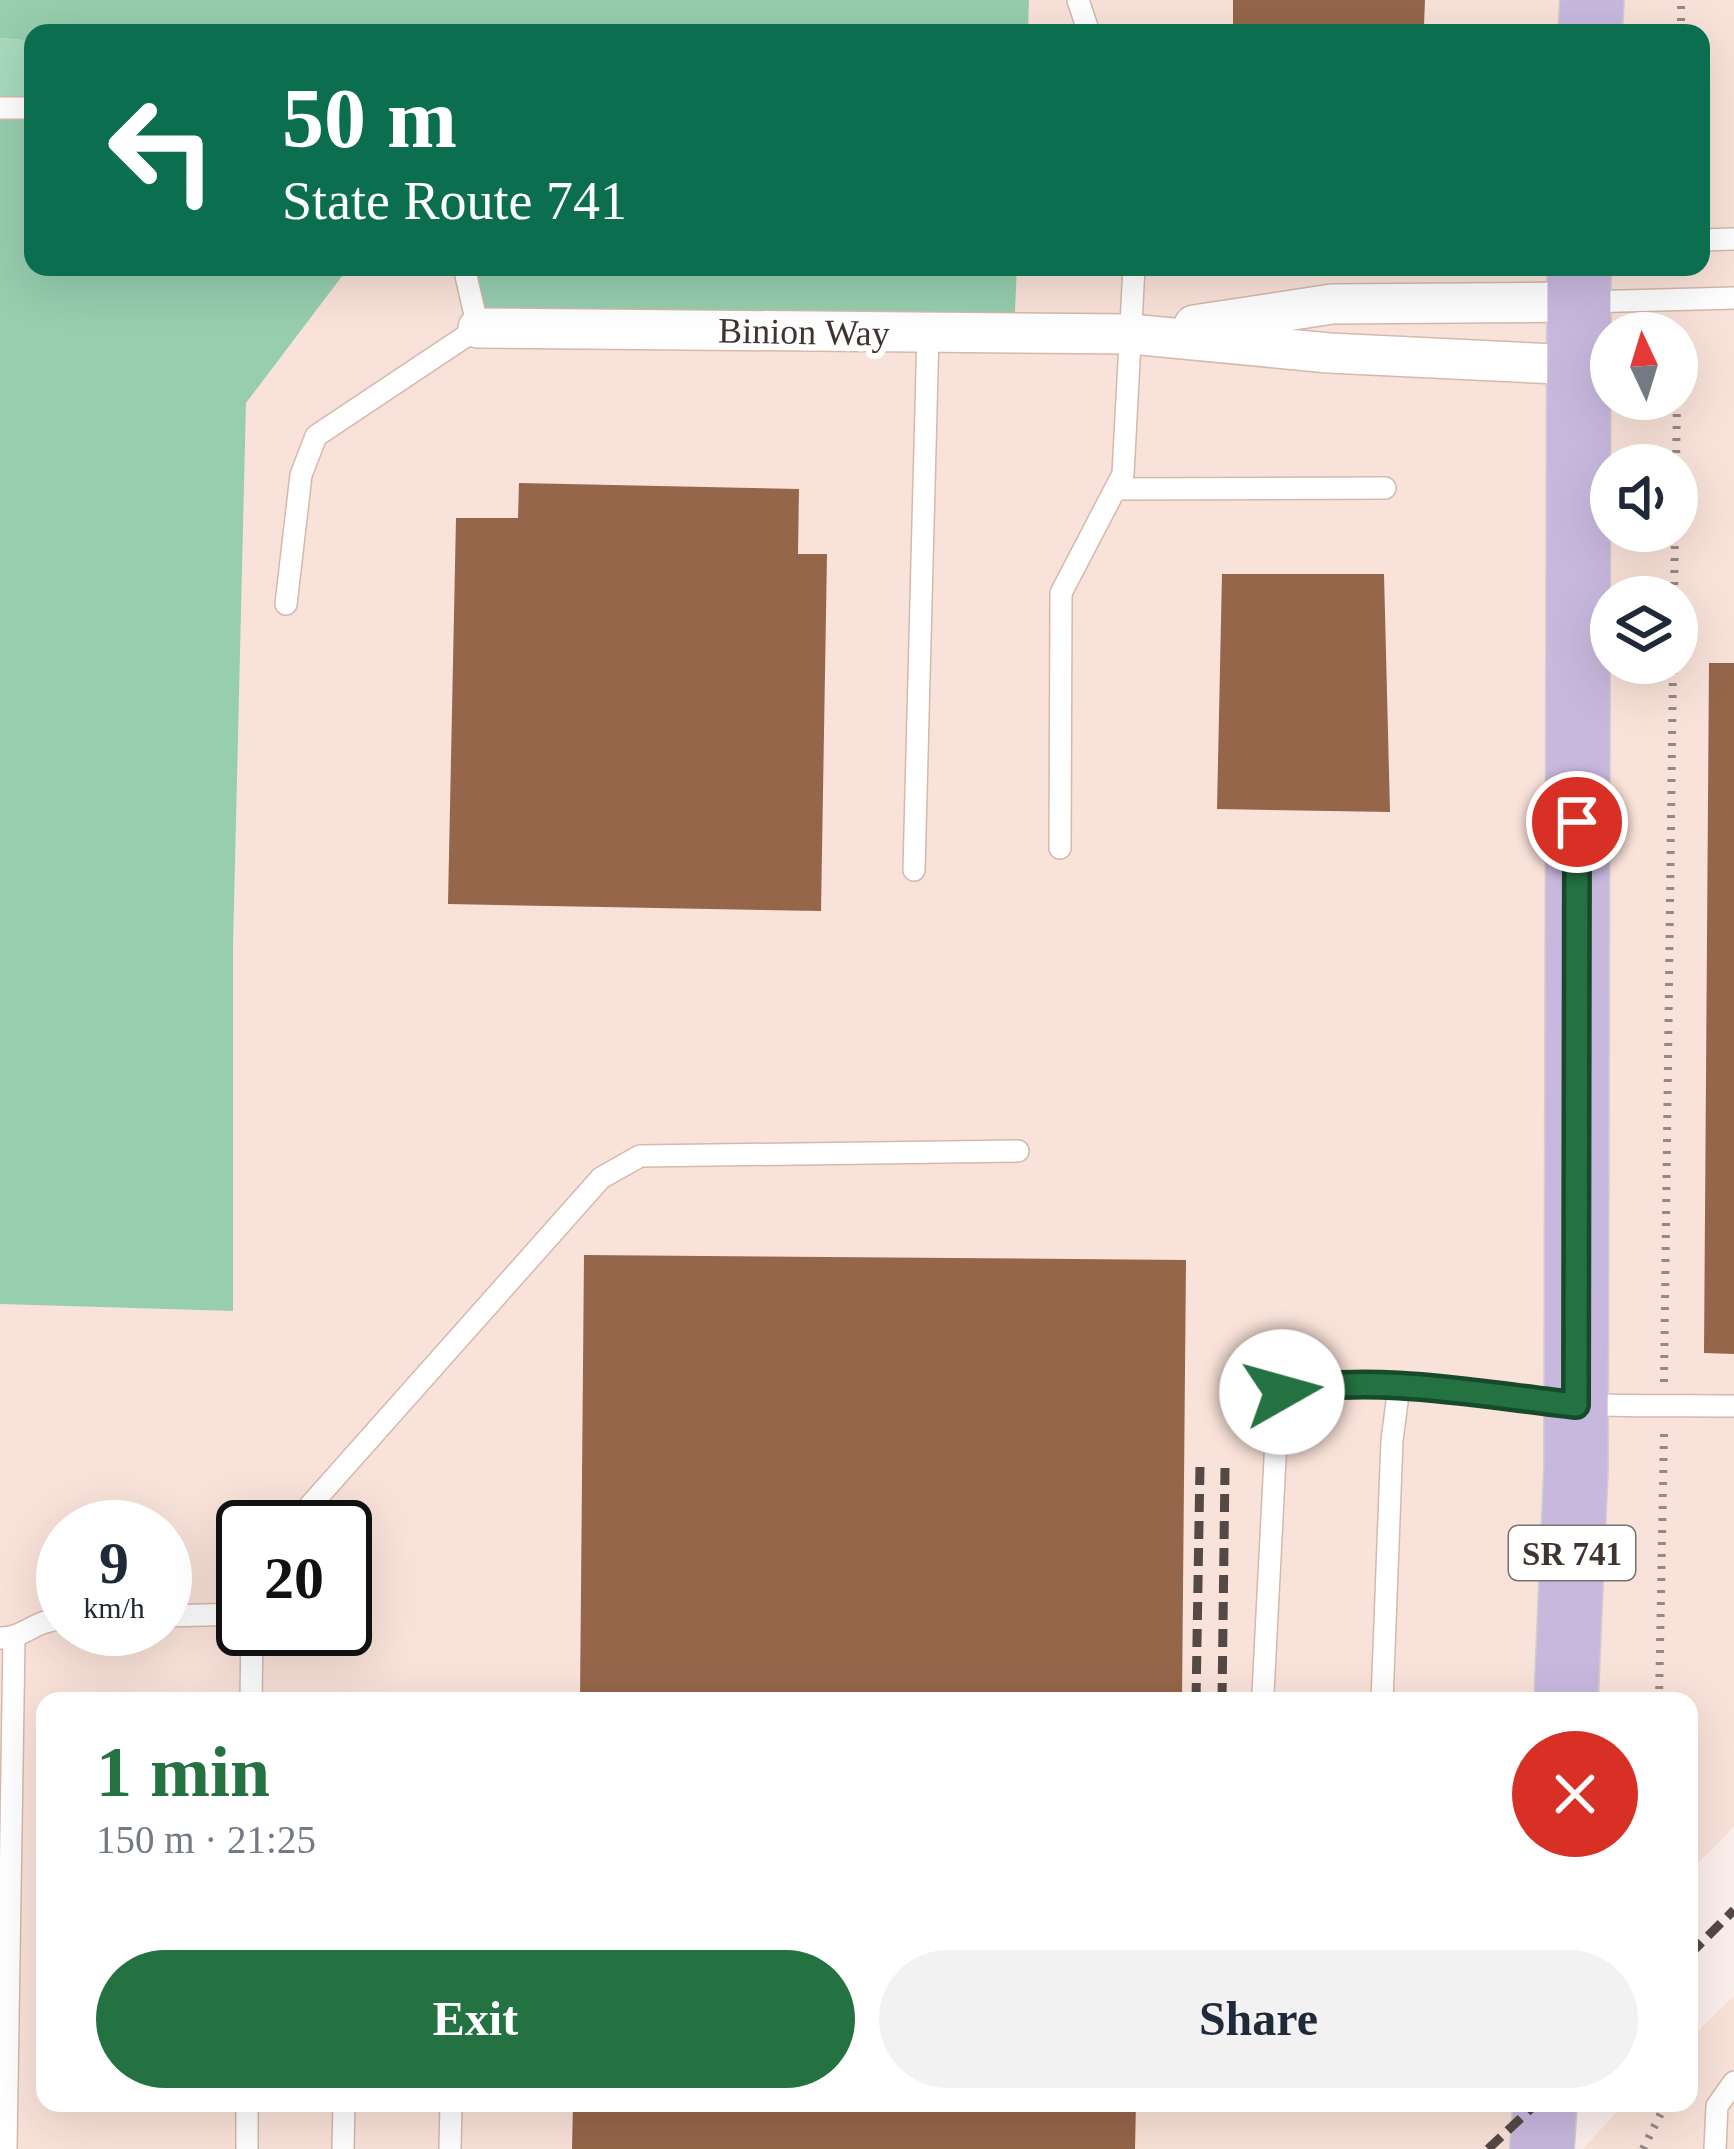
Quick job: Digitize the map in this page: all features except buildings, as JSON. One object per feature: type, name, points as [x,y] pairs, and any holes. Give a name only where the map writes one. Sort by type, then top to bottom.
[{"type":"main road","name":"SR 741","points":[[1566,1692],[1576,1405],[1578,285]]},
{"type":"main road","points":[[1542,2149],[1544,2112]]},
{"type":"street","name":"Binion Way","points":[[1131,334],[1332,304],[1578,285]]},
{"type":"street","name":"Binion Way","points":[[478,328],[1131,334],[1329,353],[1577,365]]},
{"type":"lane","points":[[286,604],[302,475],[316,436],[478,328],[466,276]]},
{"type":"lane","points":[[1060,848],[1061,593],[1124,474],[1134,276]]},
{"type":"lane","points":[[1578,285],[1734,298]]},
{"type":"lane","points":[[914,870],[928,332]]},
{"type":"lane","points":[[1116,489],[1385,488]]},
{"type":"lane","points":[[315,1500],[601,1178],[640,1156],[1018,1151]]},
{"type":"lane","points":[[1263,1692],[1282,1392],[1317,1385],[1399,1387],[1576,1405],[1734,1406]]},
{"type":"lane","points":[[1382,1692],[1391,1440],[1399,1387]]},
{"type":"lane","points":[[6,2149],[7,1638],[36,1623]]},
{"type":"lane","points":[[251,1692],[252,1656]]},
{"type":"lane","points":[[1714,2149],[1717,2106],[1734,2081]]},
{"type":"lane","points":[[247,2149],[248,2112]]},
{"type":"lane","points":[[343,2149],[344,2112]]},
{"type":"lane","points":[[450,2149],[451,2112]]},
{"type":"path","points":[[1659,1692],[1673,684]]},
{"type":"path","points":[[1642,2149],[1661,2112]]},
{"type":"shaded area","points":[[1029,0],[1734,0],[1734,1827],[1698,1863],[1698,1692],[36,1692],[36,2112],[1544,2112],[1542,2149],[0,2149],[0,1304],[232,1311],[233,948],[246,403],[342,276],[540,276],[1014,332],[1017,276],[1710,276],[1710,24],[1028,24]]},
{"type":"shaded area","points":[[1734,1996],[1734,2149],[1583,2149],[1617,2112],[1698,2112],[1698,2031]]},
{"type":"green space","points":[[0,0],[1029,0],[1028,24],[24,24],[24,40],[0,38]]},
{"type":"green space","points":[[0,38],[24,40],[24,108],[0,108]]},
{"type":"green space","points":[[0,108],[24,108],[24,276],[342,276],[246,403],[233,948],[233,1311],[0,1304]]},
{"type":"green space","points":[[466,276],[1017,276],[1014,333],[478,328]]},
{"type":"railway","points":[[1196,1692],[1200,1465]]},
{"type":"railway","points":[[1222,1692],[1225,1468]]},
{"type":"railway","points":[[1698,1946],[1734,1910]]},
{"type":"railway","points":[[1488,2149],[1527,2112]]},
{"type":"route","points":[[1282,1392],[1317,1385],[1399,1387],[1576,1405],[1577,822]]}]
